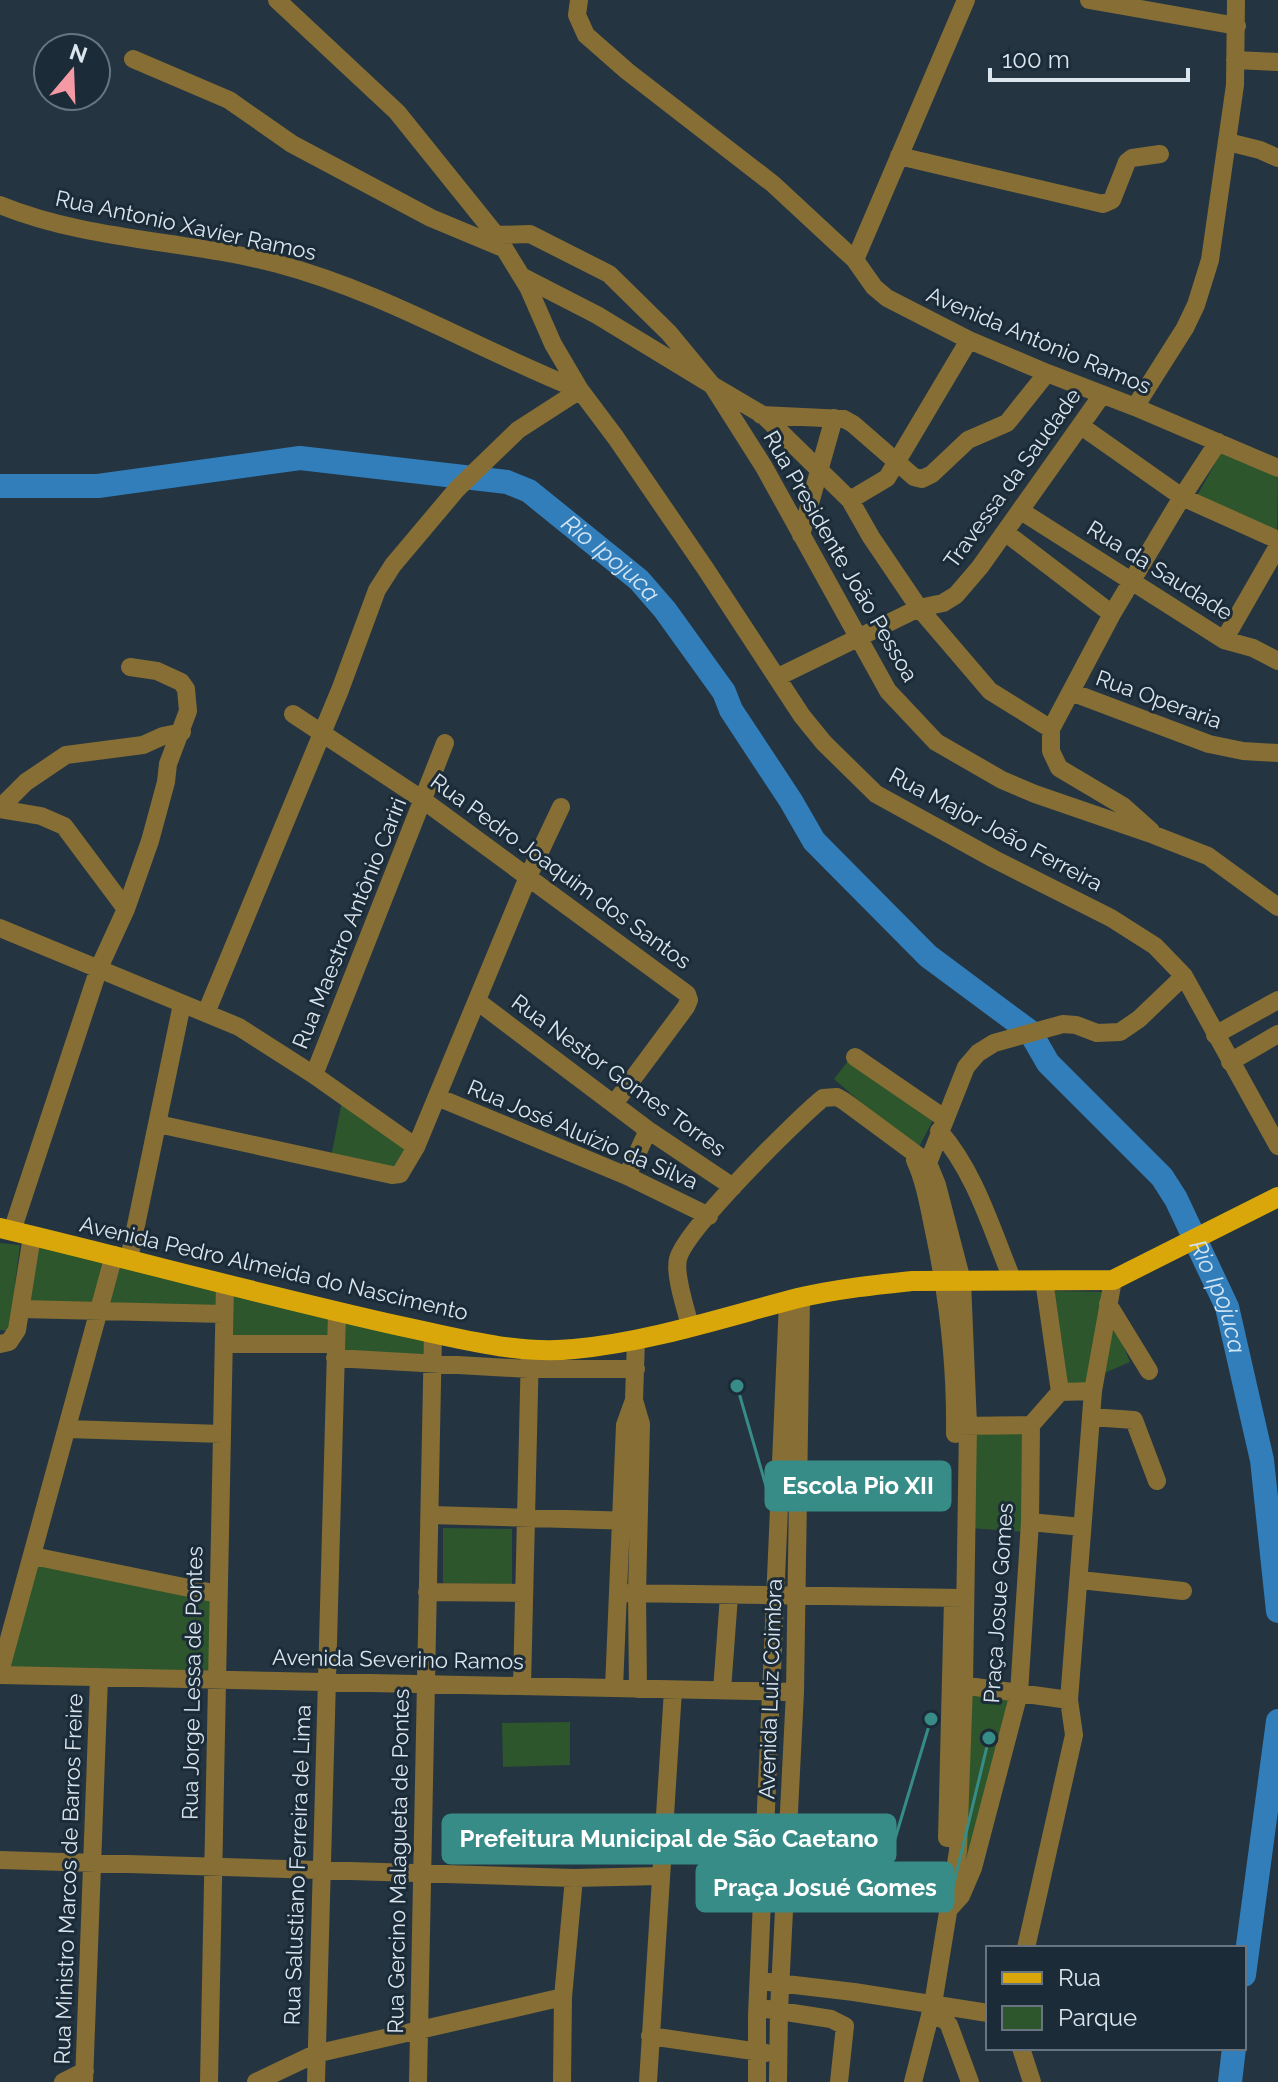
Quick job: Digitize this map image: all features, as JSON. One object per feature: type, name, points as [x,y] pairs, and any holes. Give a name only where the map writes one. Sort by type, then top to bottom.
[{"type":"main road","points":[[1113,1280],[1278,1197]]},
{"type":"main road","name":"Avenida Pedro Almeida do Nascimento","points":[[15,1232],[529,1359],[636,1339],[795,1300],[896,1283],[1113,1280]]},
{"type":"street","name":"Rua Major João Ferreira","points":[[277,0],[397,112],[499,241],[523,277],[553,344],[580,390],[616,438],[802,716],[824,743],[876,794],[994,859],[1111,918],[1155,946],[1184,976],[1230,1062],[1270,1113],[1278,1146]]},
{"type":"street","name":"Avenida Antonio Ramos","points":[[579,0],[577,15],[586,35],[637,79],[773,184],[855,260],[874,287],[887,298],[969,340],[1278,468]]},
{"type":"street","points":[[855,260],[966,0]]},
{"type":"street","points":[[1089,0],[1237,26]]},
{"type":"street","points":[[1135,407],[1185,328],[1210,260],[1228,142],[1237,26],[1236,0]]},
{"type":"street","points":[[133,59],[229,100],[292,144],[431,218],[499,241],[530,234],[609,274],[669,333],[712,385]]},
{"type":"street","points":[[1235,60],[1278,62]]},
{"type":"street","points":[[1228,142],[1278,158]]},
{"type":"street","points":[[899,156],[1103,204],[1112,200],[1127,162],[1132,158],[1160,154]]},
{"type":"street","name":"Rua Antonio Xavier Ramos","points":[[0,205],[84,229],[277,264],[373,296],[531,371],[580,390]]},
{"type":"street","name":"Rua Presidente João Pessoa","points":[[523,277],[597,315],[763,415],[850,500],[919,608],[990,691],[1051,729]]},
{"type":"street","points":[[850,500],[882,483],[969,340]]},
{"type":"street","points":[[531,371],[553,344]]},
{"type":"street","points":[[736,423],[763,415],[844,419],[914,477],[926,478],[968,440],[1007,423],[1047,373]]},
{"type":"street","name":"Rua Presidente João Pessoa","points":[[712,385],[764,467],[888,691],[936,742],[1035,794],[1208,856],[1278,907]]},
{"type":"street","points":[[206,1013],[340,690],[377,590],[393,565],[457,489],[518,430],[580,390]]},
{"type":"street","name":"Travessa da Saudade","points":[[778,677],[919,608],[943,603],[956,595],[1006,533],[1102,395]]},
{"type":"street","points":[[801,535],[834,418]]},
{"type":"street","points":[[1081,426],[1182,497],[1278,543],[1224,640]]},
{"type":"street","points":[[1154,835],[1142,820],[1123,806],[1059,768],[1051,751],[1051,729],[1112,614],[1218,442]]},
{"type":"street","name":"Rua da Saudade","points":[[1021,511],[1224,640],[1253,648],[1278,661]]},
{"type":"street","points":[[1006,533],[1112,614]]},
{"type":"street","points":[[0,1344],[14,1337],[21,1309],[15,1232],[99,968],[126,909],[158,815],[168,764],[188,711],[188,697],[181,682],[157,671],[130,667]]},
{"type":"street","name":"Rua Operaria","points":[[1071,692],[1209,744],[1243,751],[1278,753]]},
{"type":"street","name":"Rua Pedro Joaquim dos Santos","points":[[293,714],[423,800],[687,994],[689,1000],[686,1007],[614,1104]]},
{"type":"street","points":[[0,809],[26,782],[66,755],[126,749],[182,732]]},
{"type":"street","name":"Rua Maestro Antônio Cariri","points":[[314,1075],[445,743]]},
{"type":"street","points":[[158,1124],[392,1175],[400,1174],[416,1147],[528,877],[561,807]]},
{"type":"street","points":[[0,809],[41,816],[64,826],[126,909]]},
{"type":"street","points":[[2,935],[99,968],[239,1027],[416,1147]]},
{"type":"street","points":[[920,1162],[941,1125],[966,1067],[978,1053],[994,1043],[1063,1024],[1097,1033],[1120,1032],[1139,1019],[1184,976]]},
{"type":"street","points":[[1215,1035],[1278,1000]]},
{"type":"street","name":"Rua Nestor Gomes Torres","points":[[477,1001],[648,1130],[733,1187]]},
{"type":"street","points":[[0,1674],[99,1311],[122,1257],[158,1124],[182,1004]]},
{"type":"street","points":[[1230,1062],[1278,1034]]},
{"type":"street","points":[[855,1057],[941,1125],[974,1186],[1013,1281]]},
{"type":"street","points":[[690,1326],[677,1263],[683,1247],[733,1187],[819,1101],[829,1096],[844,1101],[920,1162],[953,1281],[962,1425],[953,1829],[944,1928],[931,2010],[913,2082]]},
{"type":"street","name":"Rua José Aluízio da Silva","points":[[437,1097],[627,1176],[709,1216]]},
{"type":"street","points":[[627,1176],[648,1130]]},
{"type":"street","points":[[1044,1280],[1060,1392]]},
{"type":"street","points":[[1026,1946],[1074,1735],[1069,1700],[1093,1391],[1113,1280]]},
{"type":"street","name":"Rua Jorge Lessa de Pontes","points":[[209,2082],[225,1284]]},
{"type":"street","name":"Avenida Luiz Coimbra","points":[[778,2082],[798,1595],[792,1420],[795,1300]]},
{"type":"street","points":[[1108,1304],[1149,1371]]},
{"type":"street","points":[[21,1309],[224,1314]]},
{"type":"street","name":"Rua Salustiano Ferreira de Lima","points":[[316,2082],[337,1313]]},
{"type":"street","name":"Rua Gercino Malagueta de Pontes","points":[[418,2082],[433,1333]]},
{"type":"street","points":[[614,1688],[628,1593],[631,1521],[625,1425],[634,1400],[636,1339]]},
{"type":"street","points":[[224,1344],[335,1351],[432,1362],[529,1359],[636,1369]]},
{"type":"street","points":[[522,1686],[529,1359]]},
{"type":"street","points":[[962,1425],[1031,1425],[1060,1392],[1093,1391]]},
{"type":"street","points":[[1091,1417],[1134,1420],[1157,1481]]},
{"type":"street","name":"Avenida Luiz Coimbra","points":[[757,2082],[757,2007],[775,1595],[792,1420]]},
{"type":"street","name":"Praça Josue Gomes","points":[[946,1908],[967,1886],[983,1836],[1019,1693],[1030,1522],[1031,1425]]},
{"type":"street","points":[[67,1429],[222,1434]]},
{"type":"street","points":[[430,1515],[631,1521]]},
{"type":"street","points":[[1030,1522],[1082,1527]]},
{"type":"street","points":[[33,1556],[218,1594]]},
{"type":"street","points":[[1080,1580],[1183,1591]]},
{"type":"street","points":[[427,1592],[523,1593]]},
{"type":"street","points":[[628,1593],[960,1598]]},
{"type":"street","points":[[628,1593],[638,1689]]},
{"type":"street","points":[[722,1690],[729,1596]]},
{"type":"street","name":"Avenida Severino Ramos","points":[[0,1674],[795,1692]]},
{"type":"street","name":"Rua Ministro Marcos de Barros Freire","points":[[84,2076],[99,1677]]},
{"type":"street","points":[[958,1684],[1069,1700]]},
{"type":"street","points":[[648,2082],[673,1690]]},
{"type":"street","points":[[953,1829],[983,1836]]},
{"type":"street","points":[[0,1860],[574,1878],[660,1876]]},
{"type":"street","points":[[562,2082],[563,1997],[574,1878]]},
{"type":"street","points":[[758,1981],[931,2010],[986,2013]]},
{"type":"street","points":[[256,2082],[315,2054],[563,1997]]},
{"type":"street","points":[[757,2007],[831,2019],[845,2026],[839,2082]]},
{"type":"street","points":[[931,2010],[949,2025],[970,2082]]},
{"type":"street","points":[[650,2036],[778,2054]]},
{"type":"street","points":[[1022,2050],[1032,2082]]},
{"type":"street","points":[[63,2082],[84,2076]]},
{"type":"green space","points":[[1222,451],[1278,478],[1277,531],[1197,496]]},
{"type":"green space","points":[[848,1061],[935,1116],[919,1147],[882,1121],[834,1079]]},
{"type":"green space","points":[[342,1101],[415,1155],[407,1175],[330,1162]]},
{"type":"green space","points":[[32,1236],[436,1330],[435,1364],[337,1361],[337,1347],[224,1341],[225,1317],[21,1309]]},
{"type":"green space","points":[[0,1243],[20,1245],[9,1331],[0,1330]]},
{"type":"green space","points":[[1051,1291],[1104,1292],[1088,1384],[1063,1383]]},
{"type":"green space","points":[[1110,1314],[1130,1362],[1102,1374]]},
{"type":"green space","points":[[970,1431],[1026,1431],[1025,1532],[970,1528]]},
{"type":"green space","points":[[443,1528],[512,1529],[512,1584],[443,1583]]},
{"type":"green space","points":[[33,1556],[218,1594],[216,1680],[0,1672]]},
{"type":"green space","points":[[968,1687],[1022,1692],[985,1846],[954,1873]]},
{"type":"green space","points":[[570,1722],[570,1765],[503,1767],[502,1723]]},
{"type":"waterway","name":"Rio Ipojuca","points":[[0,486],[98,486],[300,458],[507,482],[529,491],[639,580],[665,610],[724,692],[731,710],[814,841],[928,956],[1029,1031]]},
{"type":"waterway","name":"Rio Ipojuca","points":[[1033,1037],[1048,1063],[1162,1177],[1176,1199],[1227,1307],[1262,1460],[1278,1611]]},
{"type":"waterway","name":"Rio Ipojuca","points":[[1246,1960],[1278,1721]]},
{"type":"waterway","name":"Rio Ipojuca","points":[[1230,2082],[1234,2050]]},
{"type":"place","name":"Escola Pio XII","points":[[737,1386]]},
{"type":"place","name":"Prefeitura Municipal de São Caetano","points":[[931,1719]]},
{"type":"place","name":"Praça Josué Gomes","points":[[989,1738]]}]
